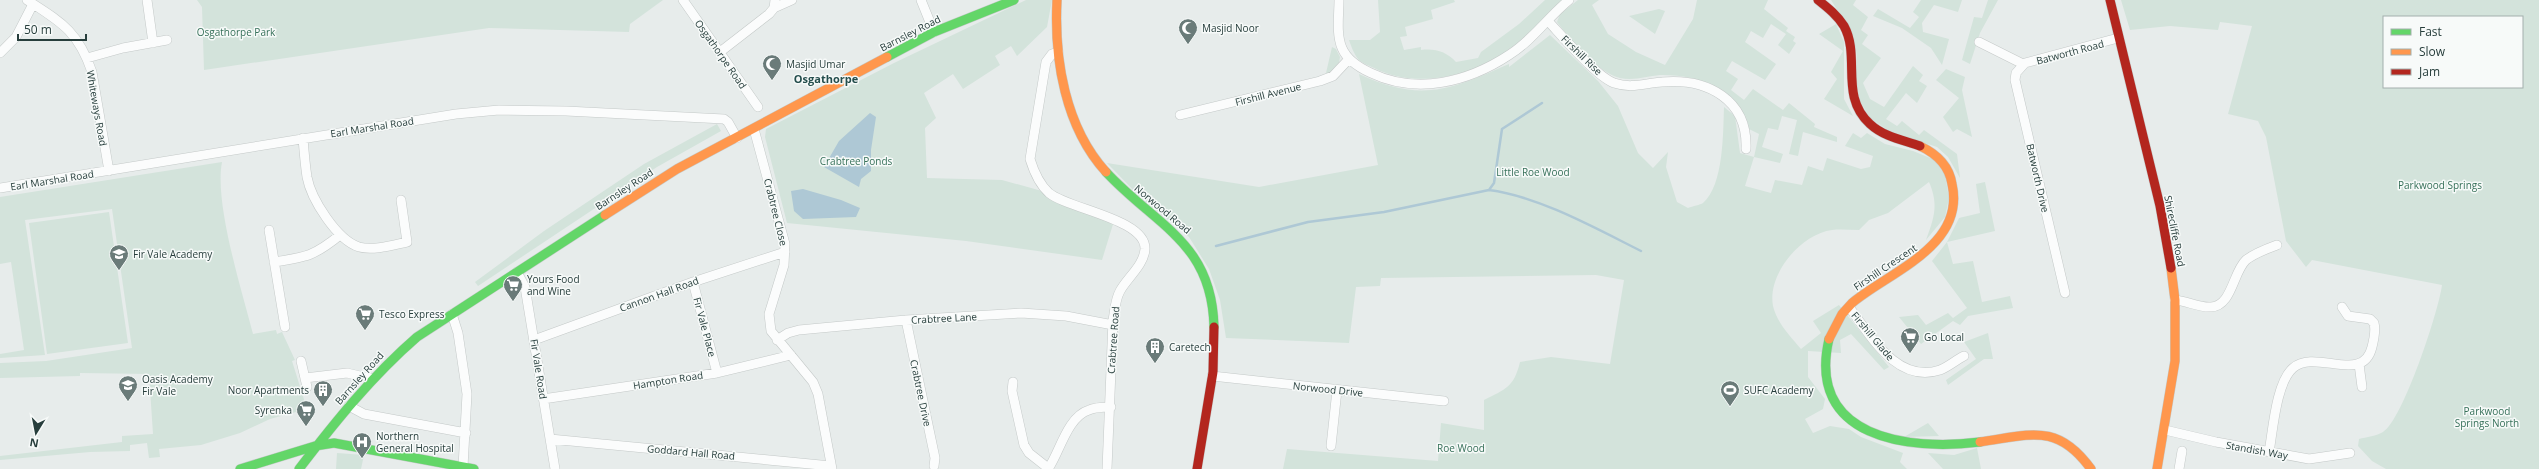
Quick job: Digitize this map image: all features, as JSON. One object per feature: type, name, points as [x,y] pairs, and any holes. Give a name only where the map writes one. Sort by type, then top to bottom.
[{"type":"street","points":[[147,0],[153,43]]},
{"type":"street","name":"Osgathorpe Road","points":[[683,0],[758,107]]},
{"type":"street","points":[[720,52],[774,4],[792,0]]},
{"type":"street","points":[[921,0],[934,32]]},
{"type":"street","name":"Barnsley Road","points":[[298,469],[315,446],[373,379],[417,337],[452,314],[677,169],[934,32],[1014,0]]},
{"type":"street","name":"Norwood Road","points":[[1058,0],[1056,32],[1058,52],[1068,99],[1089,148],[1121,188],[1175,232],[1197,258],[1204,275],[1216,329],[1212,376],[1197,469]]},
{"type":"street","points":[[1338,0],[1339,36],[1341,48],[1349,58],[1365,70],[1389,80],[1406,84],[1437,84],[1487,68],[1522,47],[1569,0]]},
{"type":"street","name":"Firshill Crescent","points":[[1818,0],[1834,12],[1847,33],[1851,46],[1851,84],[1859,109],[1867,124],[1887,137],[1932,152],[1941,159],[1948,170],[1954,189],[1952,208],[1948,222],[1935,245],[1911,264],[1860,296],[1848,307],[1830,336],[1824,363],[1831,396],[1847,417],[1858,426],[1888,440],[1915,444],[1963,444],[2017,435],[2044,435],[2070,443],[2091,469]]},
{"type":"street","name":"Shirecliffe Road","points":[[2110,0],[2160,206],[2169,248],[2175,300],[2175,361],[2157,469]]},
{"type":"street","points":[[0,53],[16,37],[30,2]]},
{"type":"street","name":"Whiteways Road","points":[[30,2],[57,18],[69,30],[87,58],[92,72],[109,171]]},
{"type":"street","name":"Firshill Rise","points":[[1548,22],[1602,75],[1613,82],[1637,87],[1673,81],[1716,91],[1728,99],[1743,120],[1746,149]]},
{"type":"street","name":"Batworth Road","points":[[1979,42],[2023,64],[2118,38]]},
{"type":"street","points":[[87,58],[123,48],[167,40]]},
{"type":"street","name":"Crabtree Road","points":[[1058,52],[1052,54],[1046,62],[1030,159],[1034,172],[1049,193],[1060,200],[1105,215],[1138,234],[1144,241],[1143,258],[1120,290],[1116,301],[1113,325],[1111,407],[1107,469]]},
{"type":"street","name":"Firshill Avenue","points":[[1180,115],[1320,81],[1333,76],[1349,58]]},
{"type":"street","name":"Batworth Drive","points":[[2023,64],[2016,73],[2016,80],[2065,293]]},
{"type":"street","name":"Earl Marshal Road","points":[[0,188],[414,120],[505,110],[724,119],[728,122],[737,138]]},
{"type":"street","name":"Crabtree Close","points":[[754,129],[785,252],[784,265],[770,314],[771,331],[776,340],[791,355],[813,382],[818,394],[832,467]]},
{"type":"street","points":[[303,138],[307,178],[313,196],[340,235],[349,243],[364,248],[408,242],[401,200]]},
{"type":"street","points":[[269,230],[285,327]]},
{"type":"street","points":[[274,262],[308,257],[317,253],[340,235]]},
{"type":"street","points":[[2175,300],[2207,307],[2213,307],[2220,304],[2230,292],[2233,278],[2246,261],[2277,245]]},
{"type":"street","name":"Cannon Hall Road","points":[[534,340],[693,282],[785,252]]},
{"type":"street","name":"Fir Vale Road","points":[[517,272],[524,283],[555,469]]},
{"type":"street","name":"Fir Vale Place","points":[[693,282],[717,373]]},
{"type":"street","name":"Firshill Glade","points":[[1848,307],[1886,353],[1903,368],[1915,371],[1932,372],[1942,369],[1964,356]]},
{"type":"street","points":[[2269,452],[2283,381],[2294,367],[2312,360],[2352,366],[2359,364],[2370,353],[2376,328],[2374,323],[2370,320],[2348,316],[2342,308]]},
{"type":"street","name":"Crabtree Lane","points":[[776,340],[788,333],[799,330],[906,320],[1043,313],[1113,325]]},
{"type":"street","points":[[452,314],[456,322],[466,376],[468,408],[463,467]]},
{"type":"street","name":"Crabtree Drive","points":[[906,320],[935,458],[934,466]]},
{"type":"street","name":"Hampton Road","points":[[543,399],[717,373],[791,355]]},
{"type":"street","points":[[301,361],[306,382],[347,373],[373,379]]},
{"type":"street","points":[[2359,364],[2362,387]]},
{"type":"street","name":"Norwood Drive","points":[[1212,376],[1444,401]]},
{"type":"street","points":[[1013,382],[1012,391],[1024,445],[1032,456],[1048,469],[1074,423],[1081,415],[1087,410],[1111,407]]},
{"type":"street","points":[[1331,446],[1337,390]]},
{"type":"street","points":[[349,406],[364,414],[466,433]]},
{"type":"street","name":"Standish Way","points":[[2164,430],[2309,459],[2350,453]]},
{"type":"street","name":"Goddard Hall Road","points":[[550,439],[832,467]]},
{"type":"street","points":[[240,469],[315,446],[343,443],[474,469]]},
{"type":"street","points":[[2179,469],[2182,451]]},
{"type":"street","points":[[2308,469],[2309,459]]},
{"type":"street","points":[[262,462],[276,467]]},
{"type":"green space","name":"Osgathorpe Park","points":[[197,0],[663,0],[630,24],[629,32],[489,28],[204,70],[202,7]]},
{"type":"green space","name":"Crabtree Ponds","points":[[1026,0],[1052,0],[1047,27],[1017,56],[1011,46],[995,56],[1000,65],[963,89],[953,74],[924,93],[936,118],[925,128],[927,178],[1002,180],[1049,193],[1114,221],[1102,260],[966,241],[787,223],[765,137],[766,129],[894,63]]},
{"type":"green space","points":[[1378,0],[1454,0],[1455,2],[1431,10],[1433,19],[1405,27],[1407,36],[1400,37],[1404,50],[1421,47],[1421,50],[1436,50],[1445,53],[1456,62],[1478,58],[1481,52],[1519,24],[1545,0],[1564,0],[1536,28],[1505,53],[1475,68],[1458,74],[1424,79],[1407,78],[1390,74],[1363,63],[1355,55],[1349,40],[1370,40],[1380,32]]},
{"type":"green space","points":[[1578,0],[1599,0],[1592,5],[1608,34],[1636,52],[1665,65],[1693,19],[1697,0],[1768,0],[1764,9],[1788,28],[1786,31],[1795,37],[1793,41],[1796,43],[1789,54],[1778,45],[1786,34],[1771,24],[1763,38],[1751,31],[1745,42],[1776,64],[1765,80],[1732,61],[1726,71],[1738,79],[1731,90],[1744,100],[1753,89],[1783,110],[1789,103],[1815,124],[1814,127],[1837,137],[1837,142],[1803,132],[1798,156],[1789,154],[1797,120],[1782,116],[1778,130],[1768,128],[1762,147],[1783,154],[1780,163],[1754,157],[1759,134],[1749,129],[1744,115],[1736,104],[1715,87],[1702,81],[1675,75],[1660,75],[1630,79],[1620,78],[1603,70],[1594,63],[1569,38],[1557,22],[1560,14]]},
{"type":"green space","points":[[1831,0],[1856,0],[1853,5],[1868,17],[1861,30],[1868,35],[1862,44],[1881,58],[1863,83],[1870,99],[1884,107],[1913,66],[1923,75],[1919,81],[1927,86],[1917,103],[1906,93],[1886,119],[1897,126],[1902,121],[1919,135],[1924,130],[1957,154],[1960,178],[1948,157],[1937,147],[1891,132],[1870,118],[1860,101],[1856,79],[1857,56],[1853,35]]},
{"type":"green space","points":[[1921,0],[1962,0],[1958,12],[1934,5],[1922,23],[1923,32],[1949,39],[1942,65],[1931,48],[1902,28],[1873,16],[1878,9],[1910,28],[1919,17],[1913,12]]},
{"type":"green space","points":[[1988,0],[1998,0],[1980,33],[1970,64],[1962,60],[1974,17],[1982,18]]},
{"type":"green space","name":"Parkwood Springs","points":[[2121,0],[2539,0],[2539,469],[2386,469],[2372,461],[2358,446],[2359,439],[2383,432],[2391,423],[2400,407],[2410,387],[2419,363],[2434,317],[2442,285],[2312,260],[2306,267],[2286,241],[2266,137],[2258,121],[2228,114],[2252,26],[2220,22],[2218,30],[2170,26],[2130,30]]},
{"type":"green space","points":[[1659,9],[1665,11],[1655,34],[1629,16]]},
{"type":"green space","points":[[1836,24],[1844,42],[1844,99],[1853,116],[1824,99],[1837,79],[1831,72],[1843,51],[1819,34]]},
{"type":"green space","points":[[1550,35],[1598,81],[1618,106],[1638,153],[1653,168],[1668,152],[1666,167],[1677,202],[1688,208],[1703,203],[1710,195],[1719,171],[1724,107],[1735,116],[1740,153],[1754,157],[1745,186],[1771,193],[1775,180],[1802,185],[1808,166],[1823,171],[1827,158],[1861,169],[1870,167],[1873,156],[1845,146],[1853,133],[1861,138],[1867,133],[1885,144],[1913,151],[1935,160],[1945,175],[1949,198],[1945,217],[1926,240],[1933,218],[1935,205],[1929,182],[1888,213],[1869,220],[1859,230],[1832,230],[1820,233],[1809,239],[1798,247],[1781,269],[1775,281],[1773,294],[1773,306],[1778,318],[1784,329],[1801,349],[1821,333],[1813,321],[1839,305],[1889,367],[1884,370],[1851,334],[1840,340],[1841,353],[1808,351],[1808,377],[1825,399],[1823,409],[1805,419],[1813,433],[1830,426],[1849,429],[1861,437],[1903,453],[1900,462],[1907,469],[1283,469],[1287,449],[1438,461],[1441,423],[1484,430],[1484,400],[1503,390],[1512,382],[1520,362],[1551,357],[1610,364],[1624,280],[1596,275],[1381,278],[1380,286],[1356,287],[1349,343],[1226,338],[1220,300],[1209,269],[1189,237],[1139,196],[1107,163],[1259,187],[1378,165],[1359,74],[1381,83],[1400,88],[1435,90],[1469,81],[1509,64],[1509,67]]},
{"type":"green space","points":[[1332,47],[1336,49],[1340,57],[1339,63],[1331,73],[1326,73]]},
{"type":"green space","points":[[1946,69],[1965,77],[1962,90],[1972,137],[1957,129],[1953,132],[1943,117],[1959,98],[1936,80]]},
{"type":"green space","points":[[717,124],[721,131],[657,167],[478,286],[475,282],[544,231],[644,164]]},
{"type":"green space","name":"Fir Vale Academy","points":[[222,162],[222,200],[225,223],[253,334],[276,330],[277,334],[282,332],[295,360],[292,361],[307,409],[270,419],[240,433],[201,445],[159,449],[160,457],[149,458],[147,443],[130,445],[130,451],[90,452],[0,460],[0,456],[122,442],[122,436],[153,434],[149,374],[80,373],[80,376],[0,378],[0,363],[46,361],[132,348],[112,209],[25,220],[45,355],[0,358],[0,354],[24,350],[11,262],[0,264],[0,197]]},
{"type":"green space","points":[[1985,182],[1995,231],[1947,242],[1959,218],[1980,213],[1976,184]]},
{"type":"green space","points":[[109,212],[128,343],[47,354],[29,223]]},
{"type":"green space","points":[[1947,242],[1953,264],[1973,261],[1982,302],[2010,296],[2013,308],[1968,316],[1960,325],[1953,321],[1921,344],[1899,317],[1918,315],[1926,325],[1948,313],[1953,318],[1967,308],[1932,261]]},
{"type":"green space","points":[[1988,333],[1993,359],[1984,359],[1948,385],[1946,380],[1976,359],[1964,342]]},
{"type":"green space","points":[[1928,423],[1939,436],[1904,437]]},
{"type":"green space","points":[[1977,448],[1981,469],[1943,469],[1928,453],[1954,455]]},
{"type":"green space","points":[[337,453],[364,455],[361,469],[336,469]]},
{"type":"water","points":[[870,113],[876,117],[871,150],[871,171],[861,179],[859,187],[824,167],[839,141]]},
{"type":"water","points":[[803,189],[841,200],[860,208],[856,217],[803,219],[794,211],[791,191]]},
{"type":"waterway","points":[[1489,190],[1494,183],[1502,129],[1542,103]]},
{"type":"waterway","points":[[1216,246],[1308,222],[1384,212],[1489,190],[1508,193],[1567,214],[1641,251]]},
{"type":"traffic: fast","points":[[887,57],[934,32],[1014,0]]},
{"type":"traffic: fast","points":[[1106,172],[1125,191],[1162,222],[1192,255],[1203,275],[1211,298],[1214,327]]},
{"type":"traffic: fast","points":[[299,469],[326,434],[369,384],[417,337],[605,215]]},
{"type":"traffic: fast","points":[[1829,339],[1826,372],[1833,398],[1848,417],[1869,431],[1895,439],[1923,444],[1980,442]]},
{"type":"traffic: fast","points":[[240,469],[315,446],[334,443],[474,469]]},
{"type":"traffic: slow","points":[[1057,0],[1060,68],[1065,91],[1081,134],[1092,154],[1106,172]]},
{"type":"traffic: slow","points":[[605,215],[677,169],[887,57]]},
{"type":"traffic: slow","points":[[1829,339],[1842,314],[1852,303],[1921,255],[1936,241],[1947,224],[1953,206],[1952,184],[1948,171],[1937,157],[1920,146]]},
{"type":"traffic: slow","points":[[2157,469],[2175,361],[2175,300],[2171,268]]},
{"type":"traffic: slow","points":[[1980,442],[2028,435],[2042,435],[2054,438],[2066,444],[2079,454],[2091,469]]},
{"type":"traffic: jam","points":[[1818,0],[1838,18],[1844,26],[1849,38],[1853,89],[1855,101],[1861,113],[1870,124],[1881,132],[1894,138],[1920,146]]},
{"type":"traffic: jam","points":[[2110,0],[2160,206],[2171,268]]},
{"type":"traffic: jam","points":[[1197,469],[1213,372],[1214,327]]},
{"type":"place","name":"Masjid Noor","points":[[1188,45]]},
{"type":"place","name":"Masjid Umar","points":[[772,81]]},
{"type":"place","name":"Fir Vale Academy","points":[[119,271]]},
{"type":"place","name":"Yours Food and Wine","points":[[513,302]]},
{"type":"place","name":"Tesco Express","points":[[365,331]]},
{"type":"place","name":"Go Local","points":[[1910,354]]},
{"type":"place","name":"Caretech","points":[[1155,364]]},
{"type":"place","name":"Oasis Academy Fir Vale","points":[[128,402]]},
{"type":"place","name":"Noor Apartments","points":[[323,407]]},
{"type":"place","name":"SUFC Academy","points":[[1730,407]]},
{"type":"place","name":"Syrenka","points":[[306,427]]},
{"type":"place","name":"Northern General Hospital","points":[[362,459]]},
{"type":"district","name":"Osgathorpe","points":[[826,78]]},
{"type":"park label","name":"Little Roe Wood","points":[[1533,172]]},
{"type":"park label","name":"Parkwood Springs North","points":[[2487,416]]},
{"type":"park label","name":"Roe Wood","points":[[1461,448]]}]
